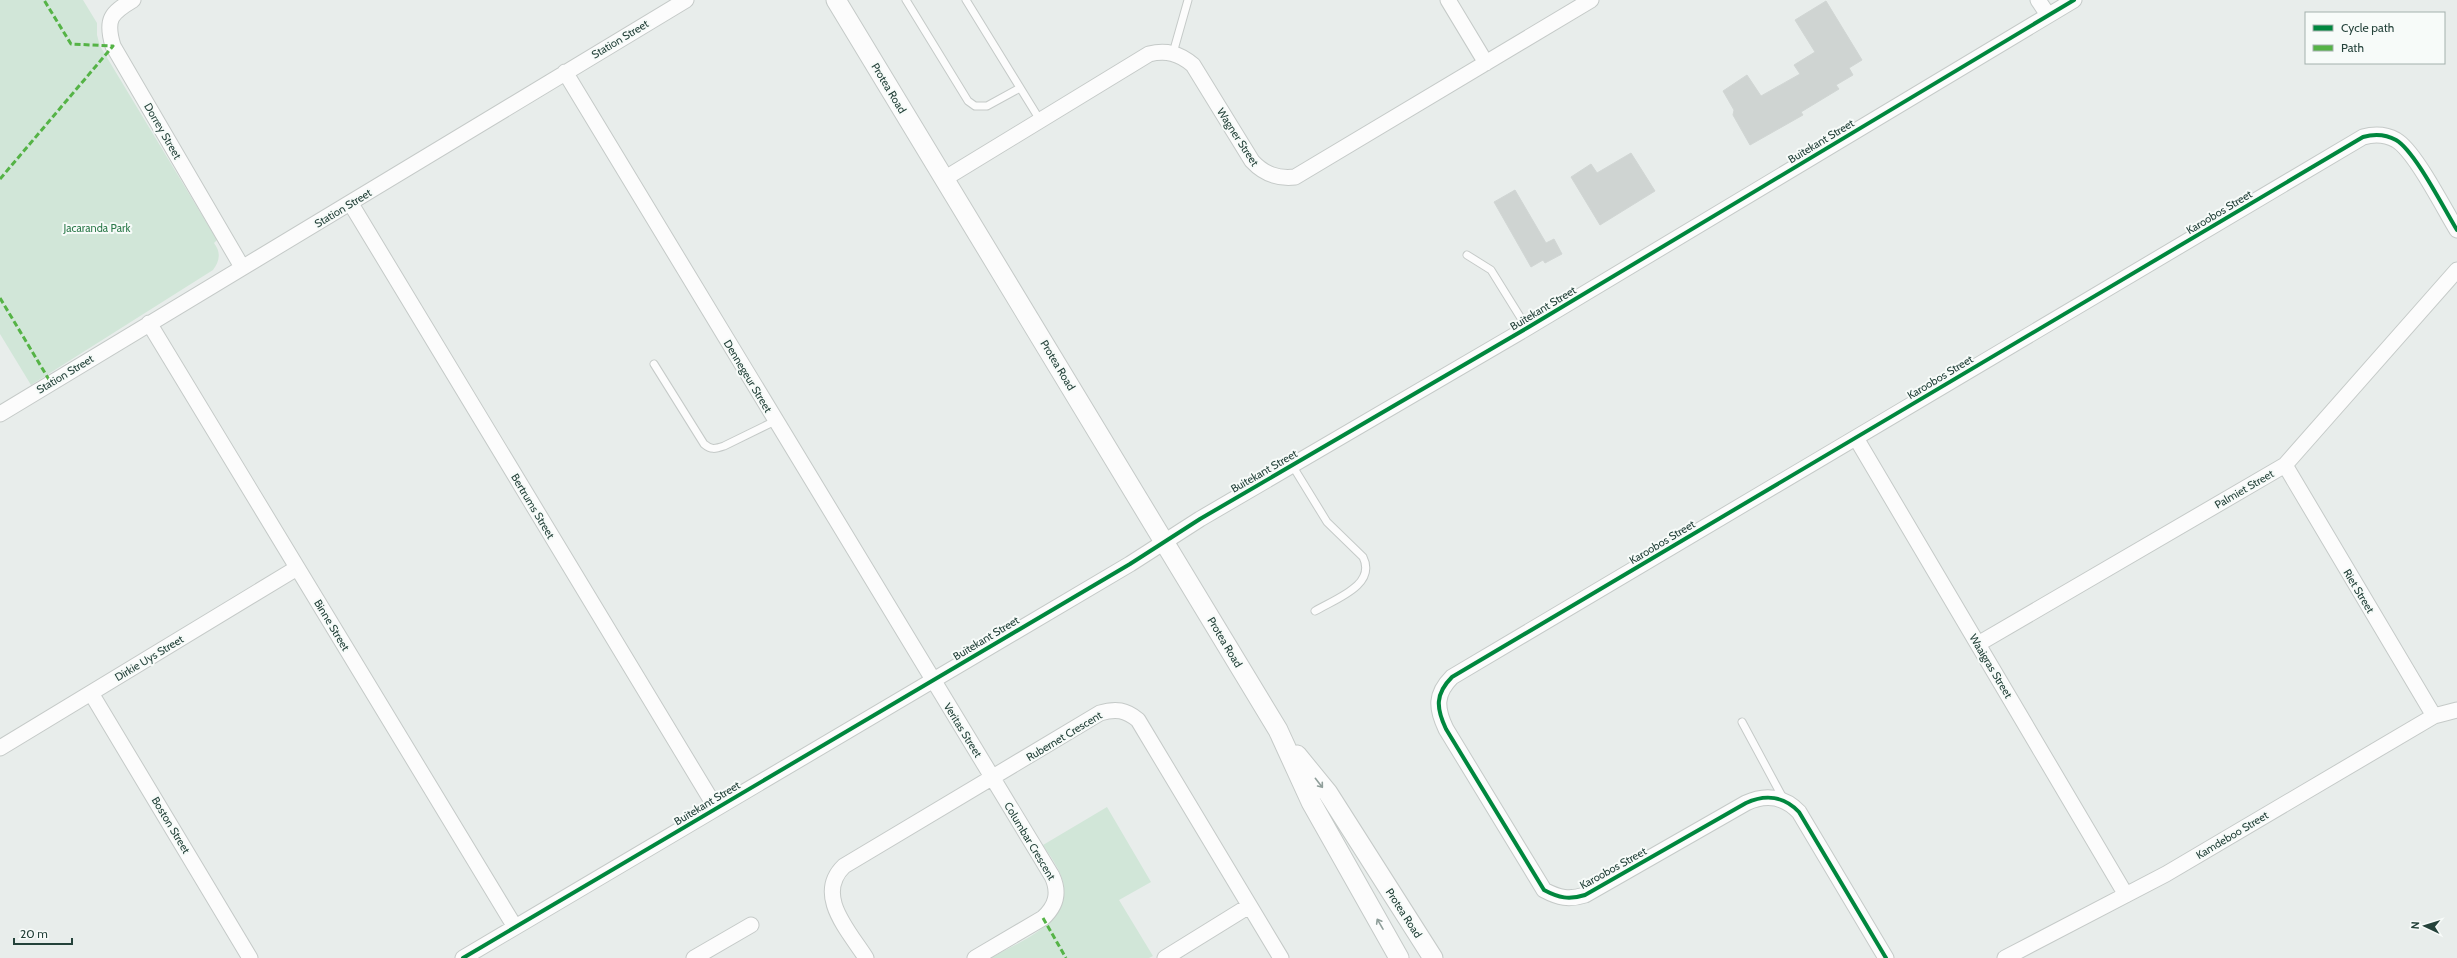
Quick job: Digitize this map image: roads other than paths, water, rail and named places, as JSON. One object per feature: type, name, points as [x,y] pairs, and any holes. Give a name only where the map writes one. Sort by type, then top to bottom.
[{"type":"street","name":"Dorrey Street","points":[[133,0],[116,10],[110,20],[109,32],[113,46],[242,267]]},
{"type":"street","name":"Station Street","points":[[0,414],[242,267],[351,204],[565,72],[686,0]]},
{"type":"street","name":"Protea Road","points":[[836,0],[1278,730],[1311,802],[1399,958]]},
{"type":"street","points":[[1448,0],[1486,63]]},
{"type":"street","name":"Wagner Street","points":[[1173,53],[1184,58],[1193,65],[1252,161],[1269,175],[1283,178],[1295,177],[1591,0]]},
{"type":"street","points":[[2038,0],[2048,16]]},
{"type":"street","name":"Buitekant Street","points":[[463,958],[1165,543],[2074,0]]},
{"type":"street","points":[[944,179],[1149,54],[1161,52],[1173,53]]},
{"type":"street","name":"Dennegeur Street","points":[[565,72],[932,680]]},
{"type":"street","name":"Karoobos Street","points":[[1784,800],[1764,797],[1755,799],[1585,895],[1572,899],[1560,898],[1544,890],[1536,880],[1446,729],[1441,718],[1439,698],[1443,686],[1452,677],[2363,137],[2380,135],[2388,137],[2403,145],[2457,230]]},
{"type":"street","name":"Bertrums Street","points":[[351,204],[716,808]]},
{"type":"street","name":"Palmiet Street","points":[[1978,644],[2285,466],[2457,270]]},
{"type":"street","name":"Binne Street","points":[[149,323],[515,927]]},
{"type":"street","name":"Waaigras Street","points":[[1856,438],[2126,894]]},
{"type":"street","name":"Riet Street","points":[[2285,466],[2434,716]]},
{"type":"street","name":"Dirkie Uys Street","points":[[0,748],[297,568]]},
{"type":"street","name":"Veritas Street","points":[[932,680],[993,779]]},
{"type":"street","name":"Boston Street","points":[[91,693],[250,958]]},
{"type":"street","name":"Rubernet Crescent","points":[[866,958],[835,909],[832,891],[836,874],[844,866],[993,779],[1100,713],[1110,710],[1129,712],[1138,720],[1281,958]]},
{"type":"street","name":"Kamdeboo Street","points":[[2005,958],[2166,874],[2434,716],[2457,710]]},
{"type":"street","name":"Protea Road","points":[[1278,730],[1328,793],[1433,958]]},
{"type":"street","name":"Columbar Crescent","points":[[975,958],[1051,912],[1057,894],[1052,876],[993,779]]},
{"type":"street","points":[[1784,800],[1799,812],[1886,958]]},
{"type":"street","points":[[1165,958],[1249,906]]},
{"type":"street","points":[[696,957],[751,925]]},
{"type":"lane","points":[[906,0],[968,101],[975,106],[987,106],[1020,88]]},
{"type":"lane","points":[[966,0],[1040,120]]},
{"type":"lane","points":[[1173,53],[1188,0]]},
{"type":"lane","points":[[1467,255],[1491,270],[1526,328]]},
{"type":"lane","points":[[654,364],[704,444],[709,448],[724,446],[775,421]]},
{"type":"lane","points":[[1292,466],[1327,522],[1363,557],[1367,564],[1367,571],[1359,585],[1315,610]]},
{"type":"lane","points":[[1742,722],[1784,800]]},
{"type":"park label","name":"Jacaranda Park","points":[[97,228]]}]
